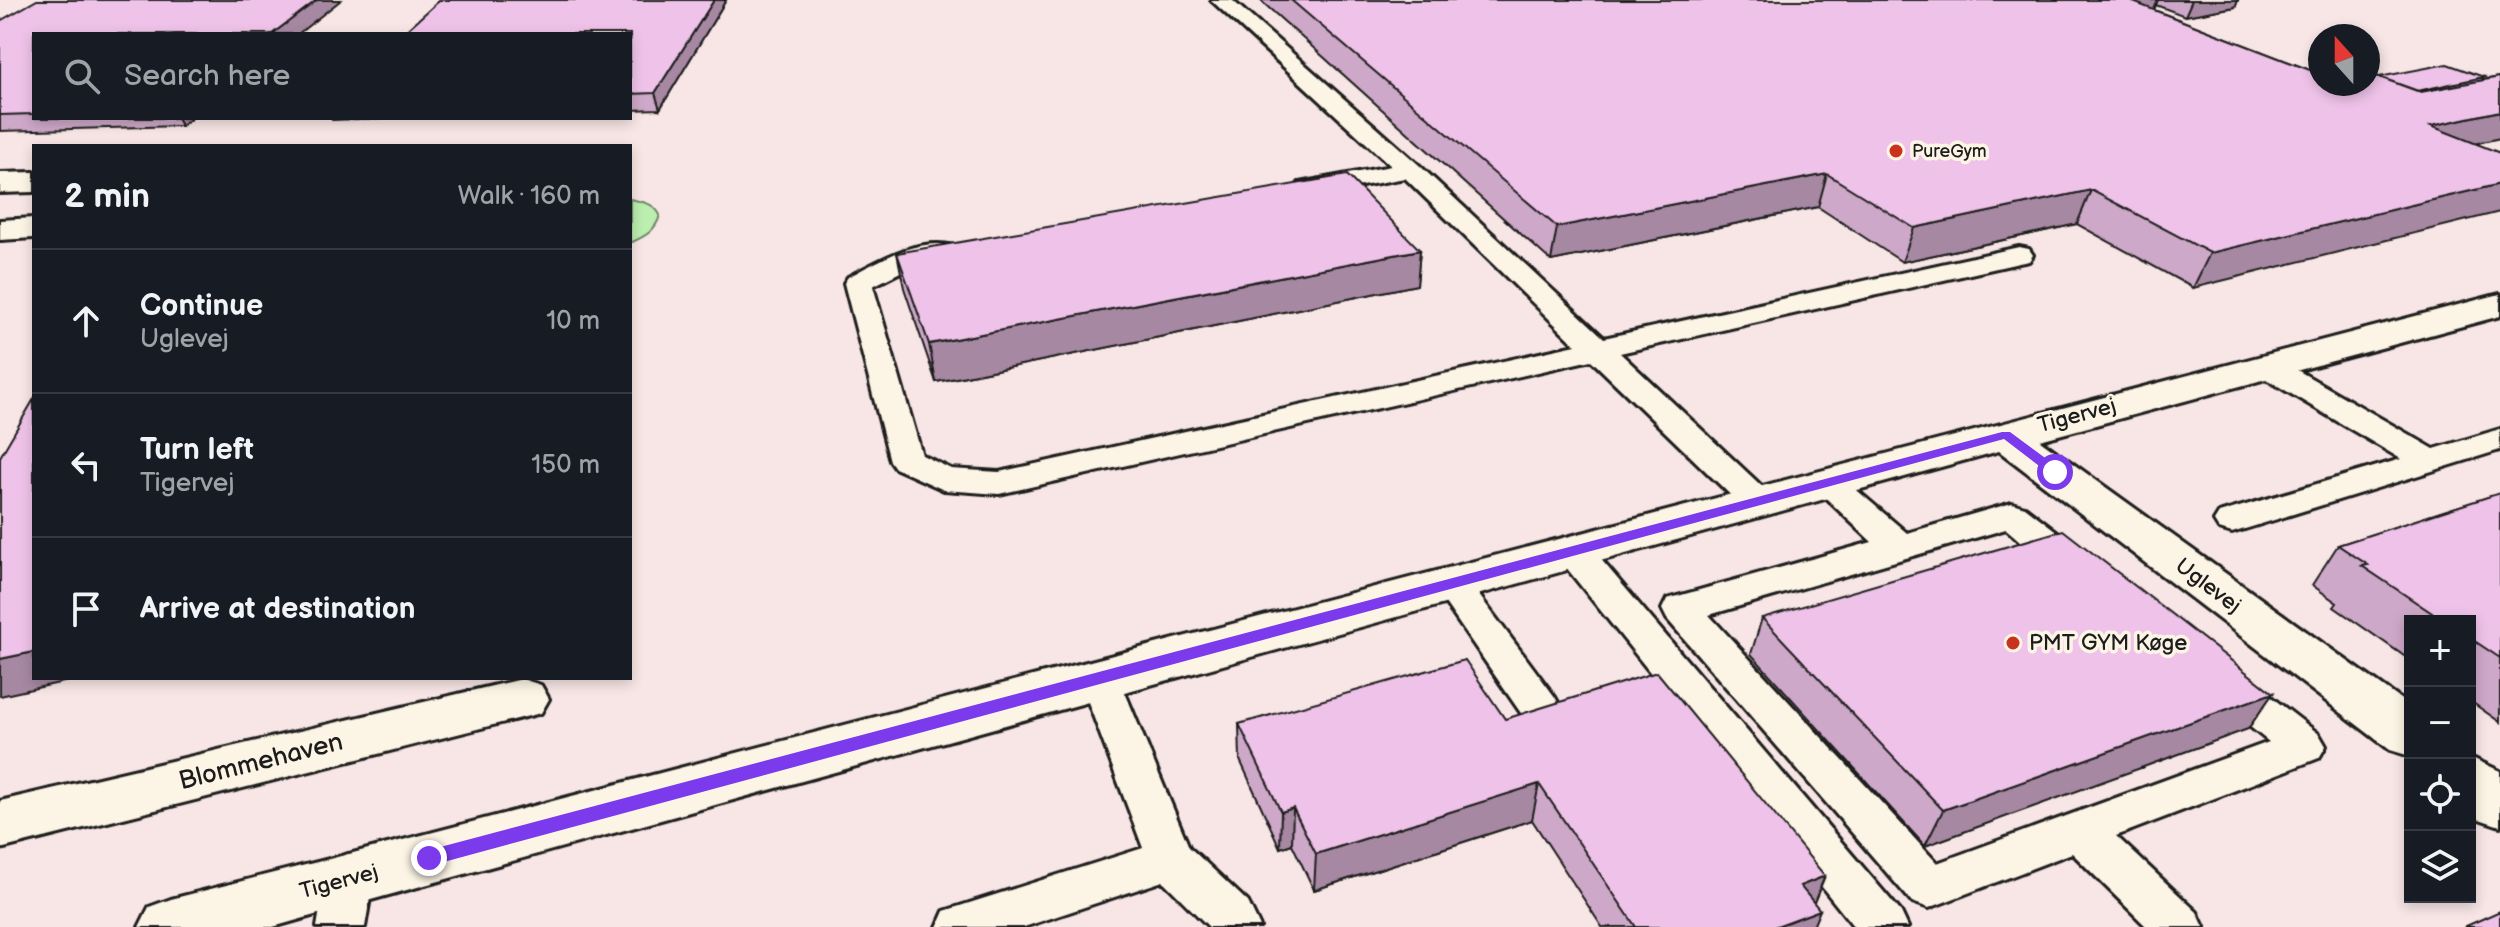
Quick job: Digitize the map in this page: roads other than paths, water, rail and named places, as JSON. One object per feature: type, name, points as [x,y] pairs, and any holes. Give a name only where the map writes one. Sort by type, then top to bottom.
[{"type":"street","points":[[0,183],[32,182]]},
{"type":"street","points":[[0,230],[32,228]]},
{"type":"street","name":"Tigervej","points":[[171,927],[345,903],[1099,678],[2500,305]]},
{"type":"street","name":"Uglevej","points":[[2006,435],[2404,731]]},
{"type":"street","name":"Blommehaven","points":[[0,825],[522,699]]},
{"type":"street","points":[[2476,784],[2500,802]]},
{"type":"lane","points":[[1221,0],[1410,170],[1757,501]]},
{"type":"lane","points":[[1284,192],[1410,170]]},
{"type":"lane","points":[[970,247],[907,258],[858,283],[907,461],[944,479],[999,483],[2019,255]]},
{"type":"lane","points":[[2267,366],[2430,461]]},
{"type":"lane","points":[[2232,521],[2500,439]]},
{"type":"lane","points":[[1826,482],[1900,547]]},
{"type":"lane","points":[[2109,592],[2012,515],[1681,609],[1929,887],[2304,746],[2194,659]]},
{"type":"lane","points":[[1574,552],[1884,927]]},
{"type":"lane","points":[[1451,584],[1540,708]]},
{"type":"lane","points":[[1099,678],[1171,859],[1231,917],[1236,927]]},
{"type":"lane","points":[[2079,830],[2180,927]]},
{"type":"lane","points":[[961,926],[1171,859]]},
{"type":"place","name":"PureGym","points":[[1896,151]]},
{"type":"place","name":"PMT GYM Køge","points":[[2013,643]]}]
